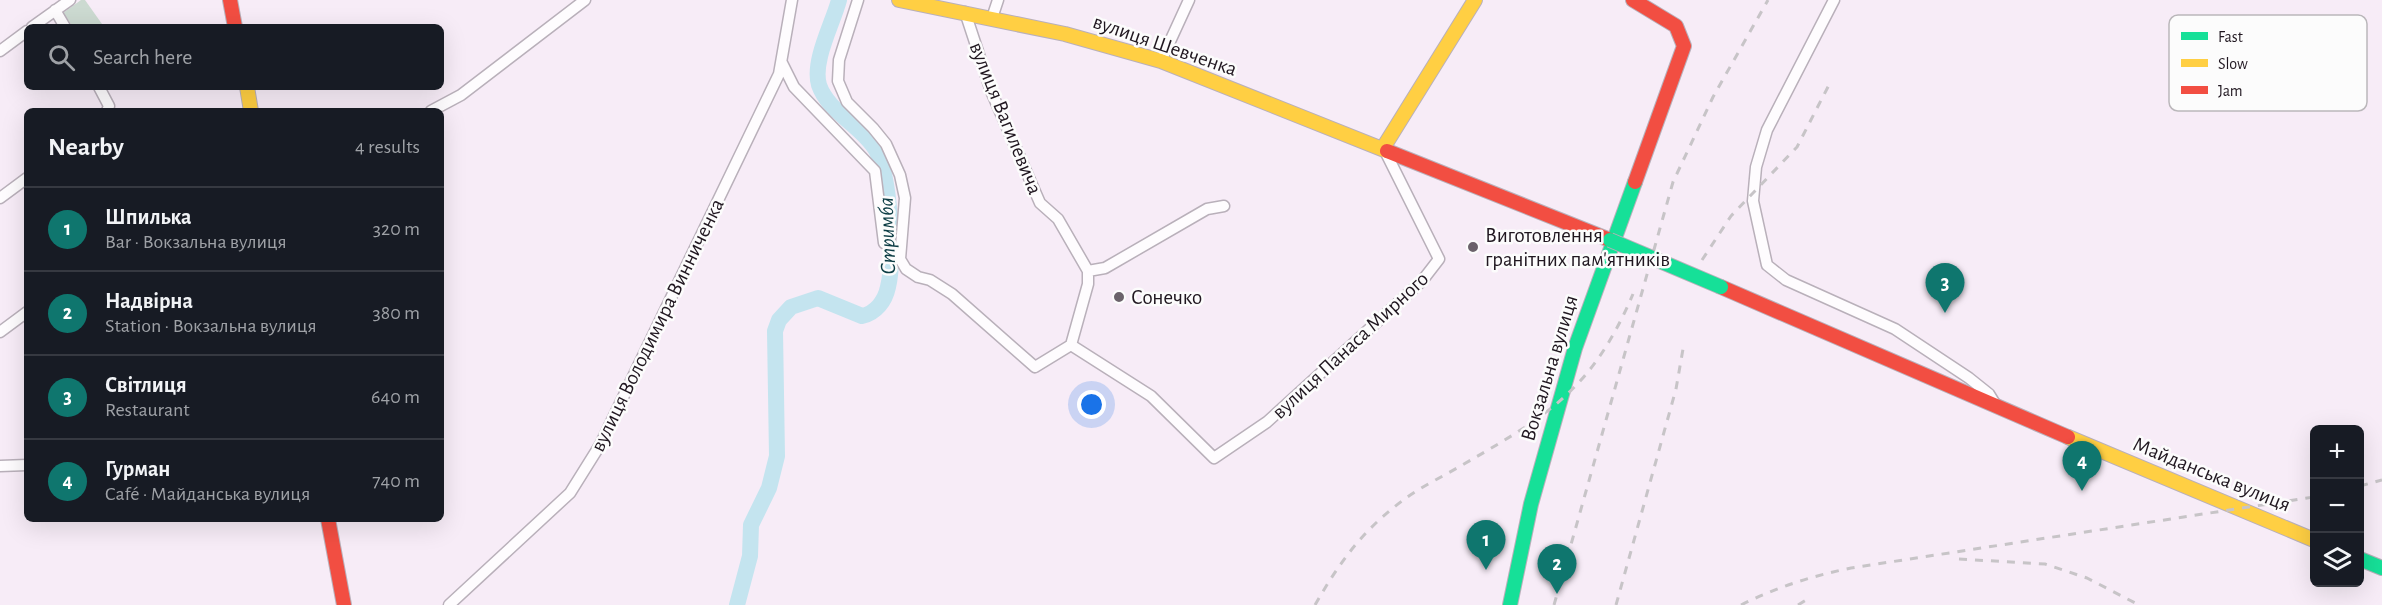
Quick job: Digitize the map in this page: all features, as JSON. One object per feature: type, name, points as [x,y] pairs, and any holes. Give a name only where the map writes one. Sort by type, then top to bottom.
[{"type":"street","points":[[36,24],[70,0]]},
{"type":"street","points":[[230,0],[234,24]]},
{"type":"street","points":[[437,108],[461,95],[585,0]]},
{"type":"street","name":"вулиця Володимира Винниченка","points":[[449,605],[570,493],[600,445],[779,74],[792,0]]},
{"type":"street","points":[[858,0],[839,60],[838,81],[847,102],[886,144],[900,175],[905,198],[900,259],[906,268],[918,277],[930,280],[952,294],[1035,367],[1071,345],[1088,284],[1088,271],[1105,268],[1207,209],[1224,206]]},
{"type":"street","name":"вулиця Шевченка","points":[[899,0],[1065,34],[1161,61],[1408,158]]},
{"type":"street","points":[[992,18],[998,0]]},
{"type":"street","points":[[1161,61],[1189,0]]},
{"type":"street","points":[[1383,148],[1475,0]]},
{"type":"street","name":"Вокзальна вулиця","points":[[1510,605],[1531,504],[1572,358],[1684,46],[1676,26],[1633,0]]},
{"type":"street","points":[[1834,0],[1767,130],[1756,166],[1753,201],[1767,265],[1786,280],[1895,329],[1913,340],[1970,378],[1989,394],[1998,408]]},
{"type":"street","points":[[55,10],[63,24]]},
{"type":"street","name":"вулиця Вагилевича","points":[[965,12],[991,91],[1040,203],[1058,219],[1088,271]]},
{"type":"street","points":[[0,51],[24,33]]},
{"type":"street","points":[[782,63],[794,87],[875,171],[884,243]]},
{"type":"street","points":[[101,90],[108,108]]},
{"type":"street","points":[[248,90],[250,108]]},
{"type":"street","name":"вулиця Панаса Мирного","points":[[1071,345],[1151,396],[1214,459],[1267,422],[1422,281],[1440,259],[1383,148]]},
{"type":"street","name":"Майданська вулиця","points":[[1408,158],[1650,257],[1998,408],[2310,538]]},
{"type":"street","points":[[0,198],[24,180]]},
{"type":"street","points":[[0,332],[24,314]]},
{"type":"street","points":[[0,466],[24,465]]},
{"type":"street","points":[[329,522],[344,605]]},
{"type":"street","points":[[2364,561],[2382,568]]},
{"type":"shaded area","points":[[81,0],[85,0],[102,24],[71,24],[63,13]]},
{"type":"waterway","name":"Стримба","points":[[737,605],[750,556],[751,525],[769,488],[777,456],[775,331],[779,320],[791,307],[818,298],[862,316],[879,306],[888,287],[891,257],[890,217],[881,162],[870,141],[837,111],[823,95],[819,85],[818,65],[839,0]]},
{"type":"railway","points":[[1554,605],[1673,182],[1713,97],[1768,0]]},
{"type":"railway","points":[[1702,260],[1731,216],[1797,147],[1831,81]]},
{"type":"railway","points":[[1315,605],[1352,548],[1388,512],[1416,491],[1521,430],[1565,396],[1602,353],[1633,294]]},
{"type":"railway","points":[[1616,605],[1676,389],[1683,349]]},
{"type":"railway","points":[[2364,485],[2382,480]]},
{"type":"railway","points":[[1741,605],[1795,583],[1851,568],[2310,498]]},
{"type":"railway","points":[[1959,559],[2045,564],[2087,578],[2139,605]]},
{"type":"railway","points":[[1798,605],[1811,597]]},
{"type":"traffic: fast","points":[[1510,605],[1531,504],[1575,348],[1635,182]]},
{"type":"traffic: fast","points":[[1610,240],[1721,287]]},
{"type":"traffic: fast","points":[[2364,561],[2382,568]]},
{"type":"traffic: slow","points":[[899,0],[1065,34],[1161,61],[1387,151]]},
{"type":"traffic: slow","points":[[1383,148],[1475,0]]},
{"type":"traffic: slow","points":[[248,90],[250,108]]},
{"type":"traffic: slow","points":[[2068,437],[2310,538]]},
{"type":"traffic: jam","points":[[230,0],[234,24]]},
{"type":"traffic: jam","points":[[1633,0],[1676,26],[1684,46],[1635,182]]},
{"type":"traffic: jam","points":[[1387,151],[1610,240]]},
{"type":"traffic: jam","points":[[1721,287],[2068,437]]},
{"type":"traffic: jam","points":[[329,522],[344,605]]},
{"type":"place","name":"Виготовлення гранітних пам'ятників","points":[[1473,247]]},
{"type":"place","name":"Сонечко","points":[[1119,297]]},
{"type":"place","name":"Світлиця","points":[[1945,313]]},
{"type":"place","name":"Гурман","points":[[2082,491]]},
{"type":"place","name":"Шпилька","points":[[1486,570]]},
{"type":"place","name":"Надвірна","points":[[1557,594]]}]
